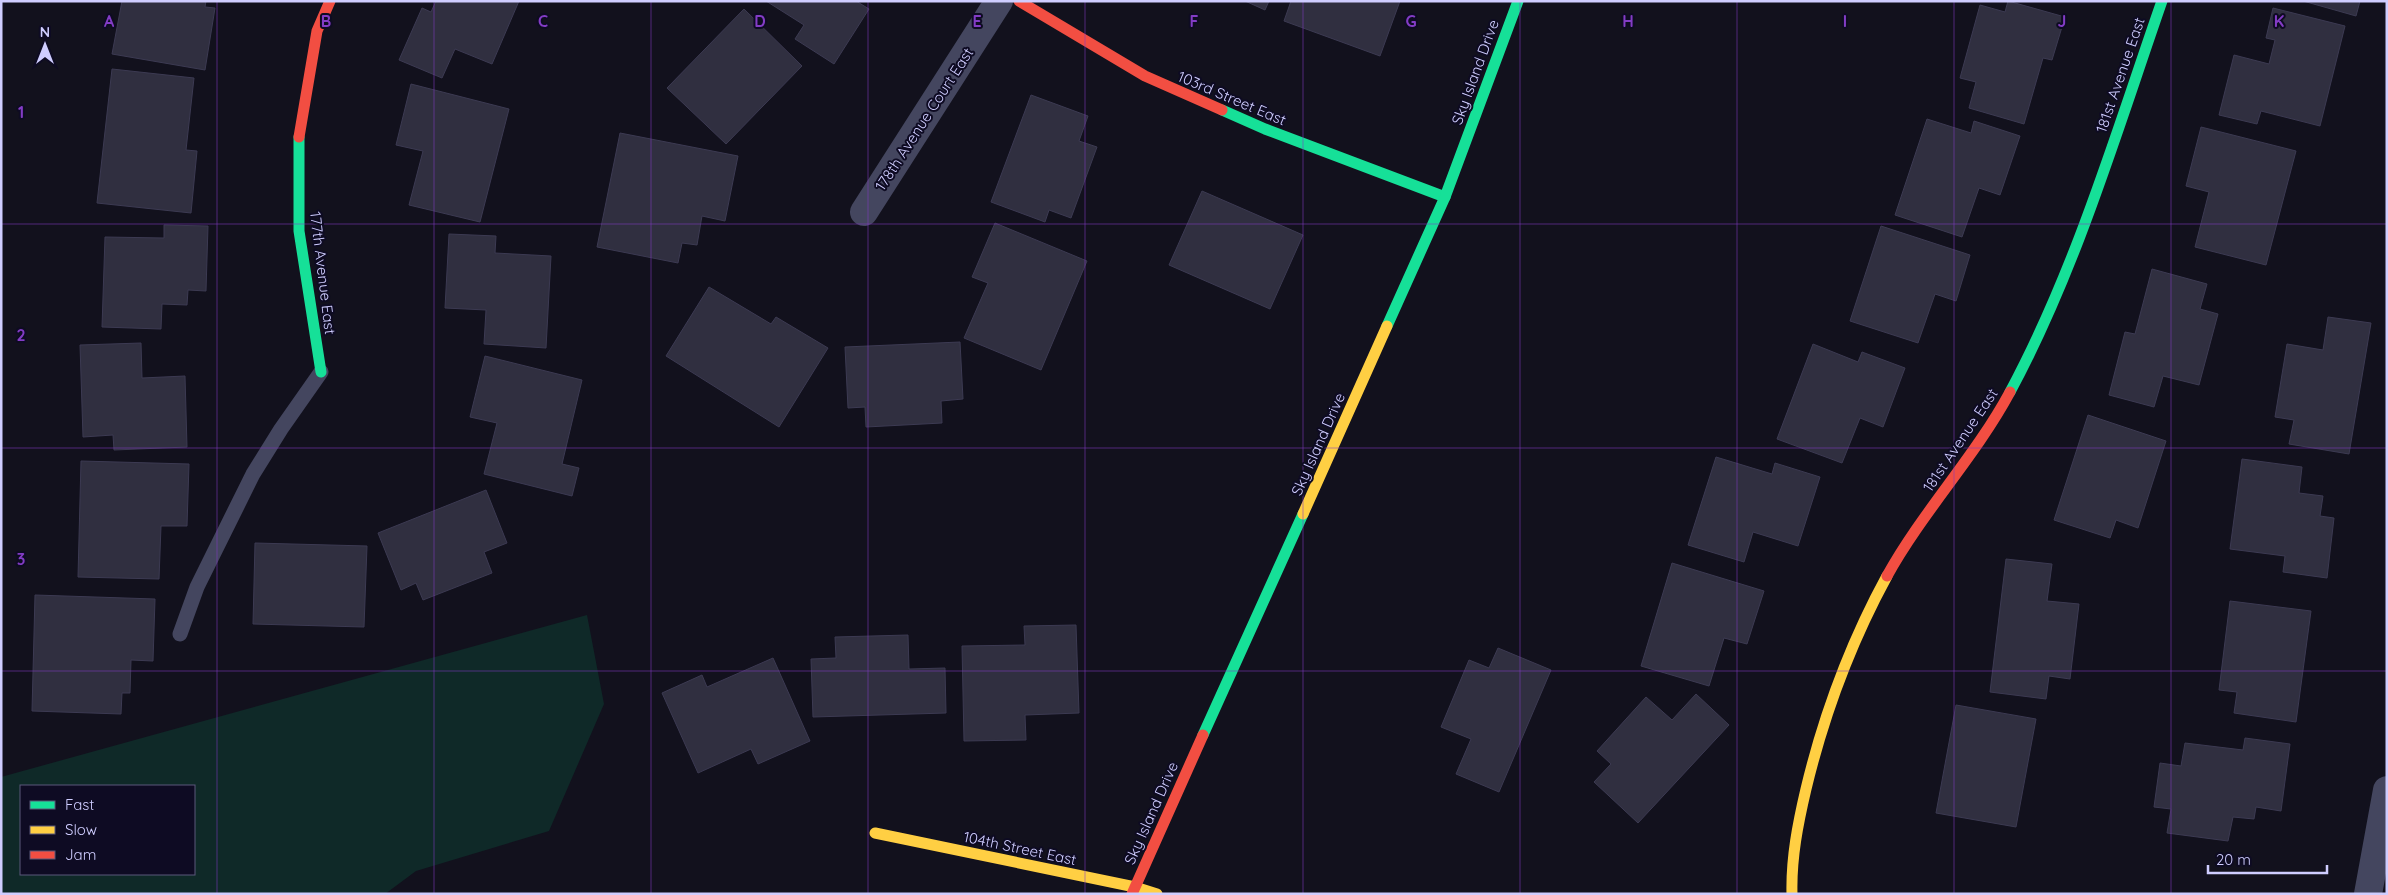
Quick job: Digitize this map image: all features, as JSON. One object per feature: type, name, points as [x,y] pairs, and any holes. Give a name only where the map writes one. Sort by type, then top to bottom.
[{"type":"street","name":"177th Avenue East","points":[[321,372],[299,231],[299,131],[317,30],[330,1]]},
{"type":"street","name":"178th Avenue Court East","points":[[864,212],[999,1]]},
{"type":"street","name":"103rd Street East","points":[[1019,1],[1146,76],[1264,129],[1445,197]]},
{"type":"street","name":"Sky Island Drive","points":[[1133,890],[1445,197],[1518,1]]},
{"type":"street","name":"181st Avenue East","points":[[1792,894],[1791,871],[1796,831],[1810,765],[1834,688],[1866,614],[1906,544],[1981,440],[2016,383],[2062,285],[2162,1]]},
{"type":"street","points":[[2368,894],[2387,790]]},
{"type":"street","name":"104th Street East","points":[[875,833],[1157,894]]},
{"type":"lane","points":[[180,634],[197,587],[253,474],[281,429],[321,372]]},
{"type":"green space","points":[[587,615],[604,704],[549,831],[416,871],[385,894],[1,894],[1,777]]},
{"type":"building","points":[[122,1],[206,1],[205,7],[215,8],[205,70],[112,54]]},
{"type":"building","points":[[436,1],[519,1],[492,64],[455,49],[442,78],[399,60],[422,8],[431,12]]},
{"type":"building","points":[[766,1],[856,1],[869,9],[834,64],[795,39],[804,25]]},
{"type":"building","points":[[1245,1],[1269,1],[1265,10]]},
{"type":"building","points":[[1291,1],[1400,1],[1380,56],[1284,21]]},
{"type":"building","points":[[2008,1],[2065,17],[2052,60],[2043,58],[2024,124],[1969,108],[1976,82],[1960,78],[1980,5],[2005,12]]},
{"type":"building","points":[[2303,1],[2360,1],[2356,16]]},
{"type":"building","points":[[2273,8],[2345,26],[2320,126],[2261,111],[2257,124],[2219,115],[2234,55],[2269,64],[2275,40],[2266,38]]},
{"type":"building","points":[[744,9],[802,66],[726,144],[667,88]]},
{"type":"building","points":[[112,69],[194,78],[186,150],[197,151],[191,213],[97,203]]},
{"type":"building","points":[[411,84],[509,109],[480,222],[409,205],[423,151],[396,145]]},
{"type":"building","points":[[1031,95],[1088,116],[1079,141],[1097,147],[1071,218],[1049,210],[1045,222],[991,202]]},
{"type":"building","points":[[1927,119],[1971,133],[1974,121],[2020,136],[2000,195],[1979,188],[1962,237],[1895,215]]},
{"type":"building","points":[[2201,127],[2296,151],[2266,265],[2195,247],[2209,192],[2186,186]]},
{"type":"building","points":[[620,133],[738,156],[725,221],[702,216],[697,245],[682,243],[678,263],[597,247]]},
{"type":"building","points":[[1202,191],[1303,235],[1270,309],[1169,265]]},
{"type":"building","points":[[995,223],[1087,261],[1041,370],[964,338],[988,283],[972,277]]},
{"type":"building","points":[[164,225],[208,226],[206,291],[188,290],[187,305],[162,304],[161,329],[102,327],[105,237],[164,238]]},
{"type":"building","points":[[1881,226],[1970,255],[1956,301],[1935,294],[1918,343],[1850,321]]},
{"type":"building","points":[[449,234],[496,236],[495,253],[551,256],[546,348],[484,344],[486,310],[445,308]]},
{"type":"building","points":[[2152,269],[2207,284],[2200,309],[2218,314],[2199,385],[2163,376],[2154,407],[2109,395],[2125,332],[2135,334]]},
{"type":"building","points":[[709,287],[771,324],[776,317],[828,348],[779,427],[666,356]]},
{"type":"building","points":[[2328,317],[2371,323],[2349,454],[2289,444],[2294,420],[2275,417],[2287,344],[2323,350]]},
{"type":"building","points":[[960,342],[963,399],[941,401],[942,423],[866,427],[865,407],[848,408],[845,347]]},
{"type":"building","points":[[141,343],[142,378],[185,376],[187,447],[114,450],[113,435],[83,437],[80,345]]},
{"type":"building","points":[[1813,344],[1858,362],[1862,352],[1905,368],[1883,427],[1860,418],[1842,463],[1777,439]]},
{"type":"building","points":[[485,356],[582,380],[562,464],[579,468],[572,496],[484,474],[497,423],[470,417]]},
{"type":"building","points":[[2088,415],[2166,441],[2138,528],[2116,520],[2110,538],[2054,520]]},
{"type":"building","points":[[1716,457],[1772,474],[1775,463],[1820,477],[1798,546],[1753,532],[1744,562],[1688,545]]},
{"type":"building","points":[[2242,459],[2302,467],[2299,493],[2323,496],[2320,516],[2334,518],[2327,578],[2283,572],[2285,556],[2230,549]]},
{"type":"building","points":[[81,461],[189,464],[187,526],[161,526],[159,579],[78,577]]},
{"type":"building","points":[[486,490],[507,543],[484,552],[492,573],[423,600],[416,583],[401,590],[378,533]]},
{"type":"building","points":[[255,543],[367,546],[364,627],[253,624]]},
{"type":"building","points":[[2006,559],[2052,564],[2047,601],[2079,604],[2070,679],[2049,676],[2046,699],[1990,692]]},
{"type":"building","points":[[1672,563],[1764,591],[1747,644],[1724,638],[1709,686],[1641,666]]},
{"type":"building","points":[[35,595],[155,599],[153,661],[131,660],[130,693],[122,693],[121,714],[32,711]]},
{"type":"building","points":[[2230,601],[2311,611],[2296,722],[2234,713],[2237,692],[2219,690]]},
{"type":"building","points":[[1076,625],[1079,713],[1025,715],[1026,740],[964,741],[962,646],[1025,645],[1024,626]]},
{"type":"building","points":[[908,635],[909,669],[945,668],[946,713],[813,717],[811,659],[836,658],[835,637]]},
{"type":"building","points":[[1498,648],[1551,670],[1499,792],[1456,774],[1471,739],[1441,727],[1469,660],[1489,668]]},
{"type":"building","points":[[773,658],[810,741],[758,764],[751,749],[698,773],[662,693],[702,675],[707,687]]},
{"type":"building","points":[[1696,694],[1729,725],[1638,823],[1594,782],[1611,764],[1597,751],[1646,697],[1672,720]]},
{"type":"building","points":[[1956,705],[2036,719],[2016,827],[1936,813]]},
{"type":"building","points":[[2245,738],[2290,744],[2281,811],[2256,807],[2254,819],[2233,817],[2228,841],[2167,833],[2171,809],[2154,807],[2160,763],[2181,766],[2185,743],[2243,750]]},
{"type":"traffic: fast","points":[[1387,326],[1445,197],[1518,1]]},
{"type":"traffic: fast","points":[[2010,392],[2034,345],[2075,249],[2094,200],[2162,1]]},
{"type":"traffic: fast","points":[[1222,110],[1265,129],[1445,197]]},
{"type":"traffic: fast","points":[[299,137],[299,231],[321,372]]},
{"type":"traffic: fast","points":[[1203,735],[1303,514]]},
{"type":"traffic: slow","points":[[1303,514],[1387,326]]},
{"type":"traffic: slow","points":[[1792,894],[1794,854],[1798,828],[1821,734],[1839,680],[1861,627],[1887,576]]},
{"type":"traffic: slow","points":[[875,833],[1135,887],[1157,894]]},
{"type":"traffic: jam","points":[[299,137],[317,31],[330,1]]},
{"type":"traffic: jam","points":[[1019,1],[1145,76],[1222,110]]},
{"type":"traffic: jam","points":[[1887,576],[1916,529],[1981,439],[2010,392]]},
{"type":"traffic: jam","points":[[1132,894],[1203,735]]}]
